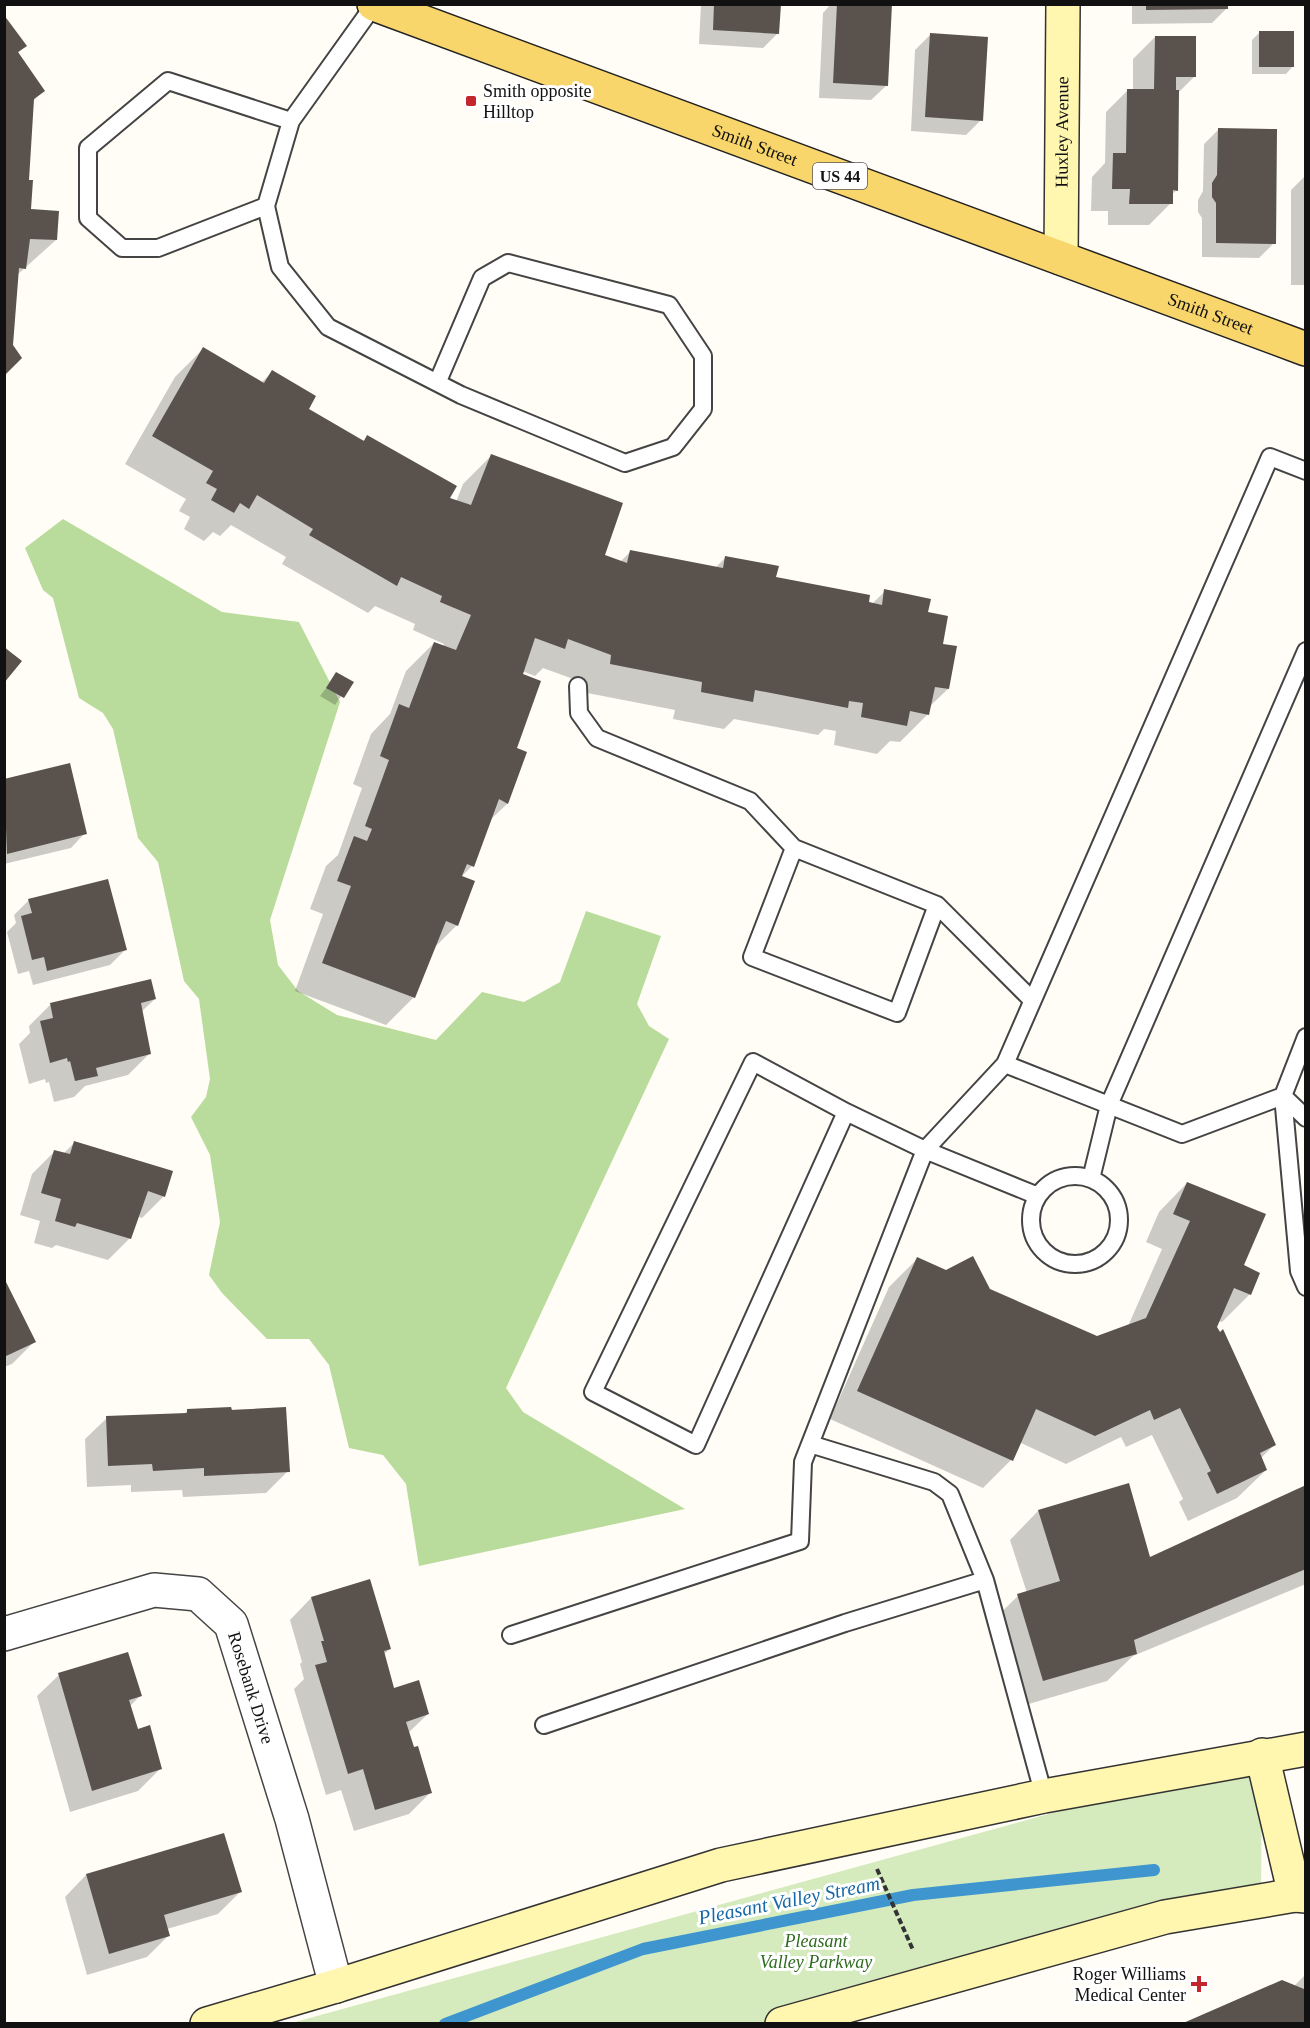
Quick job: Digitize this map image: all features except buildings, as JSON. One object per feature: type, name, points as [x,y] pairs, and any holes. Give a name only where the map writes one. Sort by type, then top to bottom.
[{"type":"main road","name":"Smith Street","points":[[374,5],[1305,349]]},
{"type":"street","name":"Huxley Avenue","points":[[1061,258],[1063,4]]},
{"type":"street","name":"Rosebank Drive","points":[[4,1634],[154,1590],[198,1594],[231,1624],[292,1819],[336,1986]]},
{"type":"street","points":[[207,2024],[336,1986],[721,1865],[1044,1796],[1305,1749]]},
{"type":"street","points":[[782,2024],[1165,1917],[1300,1896],[1262,1755]]},
{"type":"lane","points":[[374,5],[291,121],[266,206],[280,267],[328,327],[438,381],[461,395],[625,463],[674,447],[703,409],[703,356],[669,305],[508,263],[482,278],[438,381]]},
{"type":"lane","points":[[266,206],[158,248],[122,248],[88,218],[88,148],[168,81],[291,121]]},
{"type":"lane","points":[[511,1635],[800,1541],[803,1462],[925,1150],[1005,1064],[1031,999],[1270,457],[1305,471]]},
{"type":"lane","points":[[1091,1179],[1109,1105],[1305,651]]},
{"type":"lane","points":[[578,686],[579,713],[597,738],[750,801],[794,848],[937,905],[1031,999]]},
{"type":"lane","points":[[794,848],[752,957],[897,1013],[937,905]]},
{"type":"lane","points":[[1305,1037],[1283,1096],[1299,1271],[1305,1287]]},
{"type":"lane","points":[[846,1112],[696,1445],[593,1392],[753,1062],[846,1112],[925,1150],[1038,1196]]},
{"type":"lane","points":[[1005,1064],[1182,1134],[1283,1096]]},
{"type":"lane","points":[[1283,1096],[1305,1118]]},
{"type":"lane","points":[[1061,1178],[1091,1179],[1104,1186],[1119,1212],[1119,1226],[1114,1240],[1105,1252],[1093,1260],[1080,1264],[1065,1263],[1052,1258],[1041,1249],[1030,1222],[1032,1208],[1038,1196],[1048,1185],[1061,1178]]},
{"type":"lane","points":[[810,1444],[934,1482],[950,1494],[985,1580],[1044,1796]]},
{"type":"lane","points":[[544,1725],[845,1623],[985,1580]]},
{"type":"path","points":[[875,1865],[906,1935]]},
{"type":"green space","points":[[63,519],[222,612],[299,622],[340,702],[270,920],[278,965],[298,991],[337,1015],[436,1040],[482,992],[524,1002],[560,982],[586,911],[661,936],[637,1004],[649,1026],[669,1039],[506,1388],[523,1412],[685,1509],[419,1566],[406,1484],[383,1455],[349,1448],[329,1365],[309,1339],[267,1339],[222,1293],[209,1275],[220,1222],[210,1155],[191,1117],[206,1097],[210,1079],[199,999],[184,981],[158,862],[138,838],[113,729],[103,713],[79,698],[53,598],[43,590],[25,548]]},
{"type":"green space","name":"Pleasant Valley Parkway","points":[[1262,1755],[1261,1900],[818,2023],[288,2024]]},
{"type":"waterway","name":"Pleasant Valley Stream","points":[[445,2024],[643,1949],[913,1895],[1154,1870]]},
{"type":"place","name":"Smith opposite Hilltop","points":[[471,101]]},
{"type":"place","name":"Roger Williams Medical Center","points":[[1199,1984]]}]
